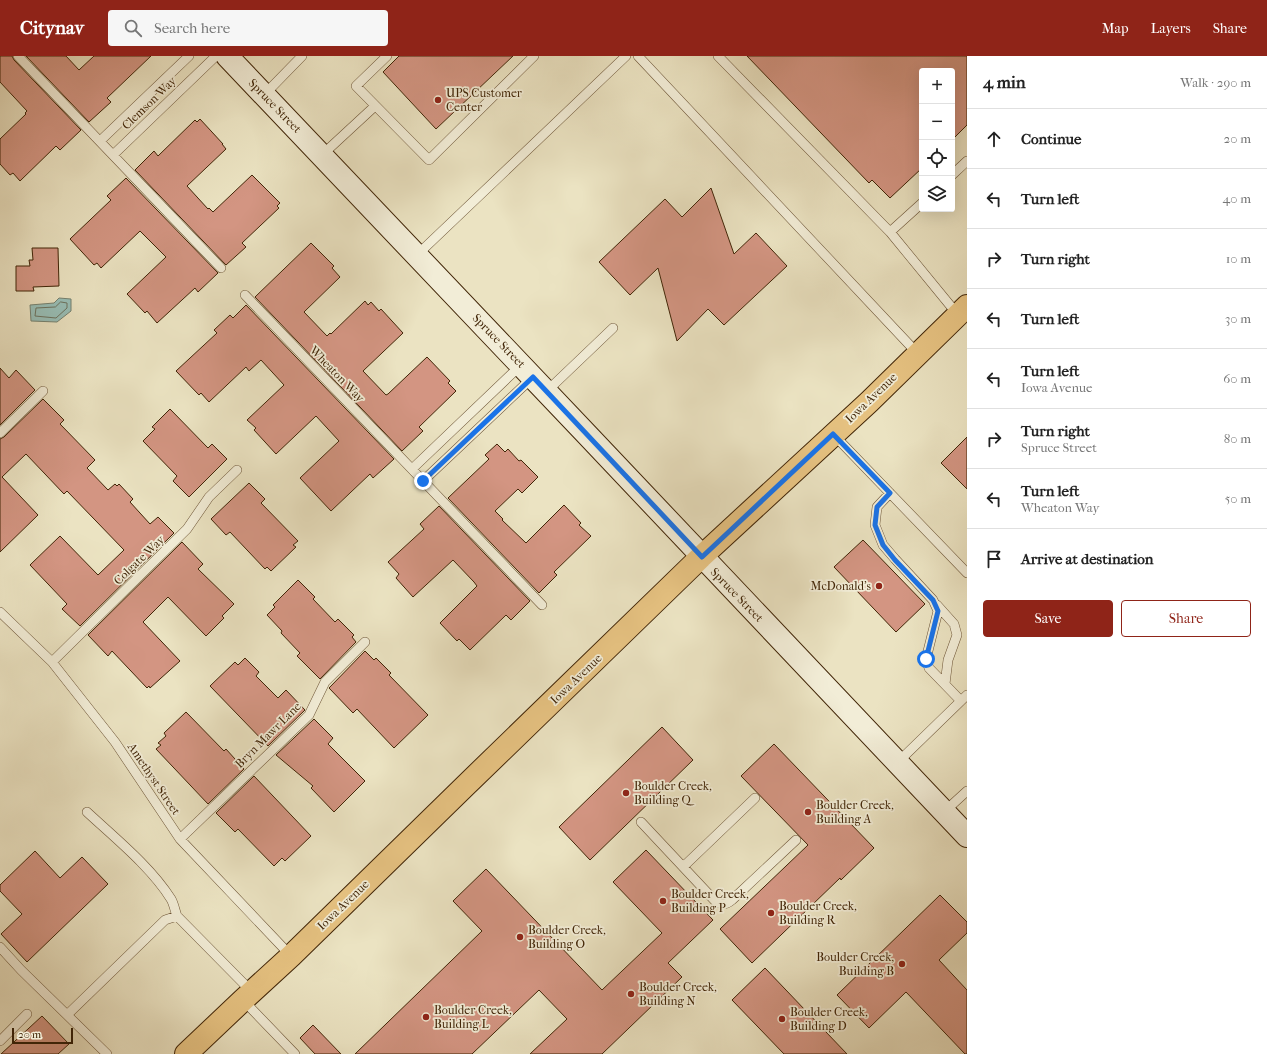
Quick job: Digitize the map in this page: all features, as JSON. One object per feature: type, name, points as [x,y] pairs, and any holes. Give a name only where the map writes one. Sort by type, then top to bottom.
[{"type":"main road","name":"Spruce Street","points":[[227,56],[967,836]]},
{"type":"main road","name":"Iowa Avenue","points":[[186,1054],[291,956],[702,557],[918,354],[962,310]]},
{"type":"lane","points":[[18,56],[221,268]]},
{"type":"lane","name":"Clemson Way","points":[[100,141],[189,56]]},
{"type":"lane","name":"Clemson Way","points":[[113,155],[216,56]]},
{"type":"lane","points":[[264,95],[302,56]]},
{"type":"lane","points":[[387,56],[356,86],[429,160],[534,56]]},
{"type":"lane","points":[[417,256],[626,56]]},
{"type":"lane","points":[[638,56],[918,354]]},
{"type":"lane","points":[[718,56],[890,232],[962,310]]},
{"type":"lane","points":[[322,156],[375,106]]},
{"type":"lane","points":[[955,172],[967,161]]},
{"type":"lane","points":[[890,232],[919,206]]},
{"type":"lane","name":"Wheaton Way","points":[[245,295],[542,605]]},
{"type":"lane","points":[[412,469],[534,378],[613,328]]},
{"type":"lane","points":[[423,481],[534,378]]},
{"type":"lane","points":[[0,433],[43,391]]},
{"type":"lane","points":[[833,434],[967,573]]},
{"type":"lane","name":"Colgate Way","points":[[52,662],[187,529],[209,497],[237,470]]},
{"type":"lane","points":[[890,493],[877,507],[875,525],[883,545],[954,624],[957,635],[948,660],[945,684]]},
{"type":"lane","points":[[897,763],[964,698],[945,684],[929,668],[926,659],[938,611],[933,600]]},
{"type":"lane","name":"Amethyst Street","points":[[0,612],[52,662],[115,742],[180,839],[291,956]]},
{"type":"lane","name":"Bryn Mawr Lane","points":[[180,839],[308,715],[325,682],[365,642]]},
{"type":"lane","points":[[944,812],[967,791]]},
{"type":"lane","points":[[683,867],[755,798]]},
{"type":"lane","points":[[88,812],[142,864],[172,900],[177,916],[247,996],[295,1054]]},
{"type":"lane","points":[[641,822],[716,902],[721,904],[727,904],[796,840]]},
{"type":"lane","points":[[67,1015],[165,920],[177,916]]},
{"type":"lane","points":[[0,947],[107,1054]]},
{"type":"lane","points":[[0,1041],[27,1014]]},
{"type":"water","points":[[59,298],[71,299],[71,311],[57,322],[31,321],[30,305],[54,303]]},
{"type":"building","points":[[0,56],[12,56],[14,60],[81,130],[60,150],[56,146],[20,181],[13,173],[10,175],[0,164],[0,139],[26,114],[25,113],[27,111],[0,82]]},
{"type":"building","points":[[26,56],[66,56],[79,70],[94,56],[151,56],[107,98],[111,102],[89,122]]},
{"type":"building","name":"UPS Customer Center","points":[[399,56],[513,56],[436,129],[383,72]]},
{"type":"building","points":[[747,56],[967,56],[967,125],[955,137],[955,68],[919,68],[919,171],[890,198],[872,180],[869,183]]},
{"type":"building","points":[[200,119],[226,149],[187,186],[208,209],[209,208],[213,212],[252,175],[280,203],[277,206],[279,208],[242,243],[246,247],[226,265],[135,170],[154,151],[158,156],[195,120],[197,122]]},
{"type":"building","points":[[126,178],[218,273],[198,292],[195,288],[157,323],[147,311],[145,313],[127,294],[166,257],[140,231],[101,268],[97,263],[94,265],[70,239],[111,200],[107,196]]},
{"type":"building","points":[[711,188],[734,254],[756,233],[787,266],[724,325],[708,309],[677,341],[658,268],[630,295],[599,262],[665,199],[682,217]]},
{"type":"building","points":[[311,243],[334,266],[332,268],[340,277],[304,312],[327,336],[330,333],[331,334],[365,301],[368,305],[371,302],[379,311],[381,309],[403,333],[363,371],[386,395],[427,357],[450,381],[448,383],[456,391],[419,427],[423,431],[402,451],[255,297]]},
{"type":"building","points":[[32,248],[58,248],[59,286],[33,287],[34,291],[16,291],[16,266],[30,266],[29,260],[33,260]]},
{"type":"building","points":[[246,305],[394,459],[373,478],[370,474],[331,511],[300,478],[339,441],[316,416],[276,454],[254,430],[256,428],[247,420],[284,385],[261,360],[249,371],[246,367],[209,402],[201,393],[199,395],[176,371],[217,333],[214,330],[230,315],[233,318]]},
{"type":"building","points":[[0,368],[9,378],[16,370],[35,390],[0,425]]},
{"type":"building","points":[[43,399],[64,420],[60,424],[95,460],[87,468],[108,490],[115,484],[117,486],[119,484],[133,499],[130,502],[150,524],[158,517],[174,533],[80,626],[62,609],[67,604],[30,565],[60,536],[98,575],[124,550],[67,491],[64,494],[26,454],[2,477],[38,515],[0,552],[0,439],[4,437]]},
{"type":"building","points":[[170,409],[208,448],[212,444],[227,459],[189,497],[173,481],[177,476],[143,441],[155,429],[152,427]]},
{"type":"building","points":[[967,437],[967,489],[941,463]]},
{"type":"building","points":[[497,444],[505,452],[508,449],[519,461],[521,460],[538,477],[522,493],[518,489],[495,511],[503,519],[502,520],[526,543],[564,505],[581,523],[579,525],[591,536],[554,572],[557,575],[539,593],[448,498],[489,459],[485,455]]},
{"type":"building","points":[[249,483],[265,499],[261,503],[298,541],[293,545],[296,547],[271,571],[267,567],[265,569],[230,532],[226,535],[211,519]]},
{"type":"building","points":[[439,506],[530,601],[511,620],[506,615],[470,650],[459,639],[457,641],[440,623],[477,586],[474,582],[453,560],[413,597],[396,578],[399,574],[388,562],[424,529],[420,524]]},
{"type":"building","name":"McDonald's","points":[[863,540],[925,604],[896,632],[834,567]]},
{"type":"building","points":[[182,542],[203,564],[198,569],[234,604],[222,616],[224,618],[206,636],[168,597],[143,622],[180,661],[150,688],[149,686],[147,688],[112,651],[108,656],[88,635]]},
{"type":"building","points":[[298,580],[315,597],[313,599],[335,622],[338,619],[354,635],[352,637],[356,642],[320,679],[297,656],[300,653],[281,633],[282,631],[267,615],[275,607],[273,605]]},
{"type":"building","points":[[365,651],[374,660],[376,658],[391,673],[389,675],[428,715],[394,748],[357,709],[353,713],[329,688]]},
{"type":"building","points":[[245,658],[259,672],[256,676],[278,698],[286,690],[305,710],[268,746],[210,686],[235,662],[238,665]]},
{"type":"building","points":[[186,712],[224,751],[226,749],[244,769],[208,804],[156,749],[161,745],[158,743],[166,736],[164,733]]},
{"type":"building","points":[[314,719],[333,738],[328,744],[365,781],[334,812],[311,788],[313,786],[276,755]]},
{"type":"building","name":"Boulder Creek, Building Q","points":[[662,727],[693,760],[590,860],[559,827]]},
{"type":"building","points":[[774,744],[874,848],[841,880],[840,878],[752,963],[720,929],[808,845],[741,776]]},
{"type":"building","points":[[254,776],[311,836],[285,861],[282,858],[274,866],[238,829],[235,832],[216,813]]},
{"type":"building","points":[[646,850],[713,920],[668,963],[682,977],[602,1054],[530,1054],[567,1019],[539,990],[472,1054],[355,1054],[482,931],[453,901],[486,869],[602,990],[662,933],[613,882]]},
{"type":"building","points":[[35,851],[60,878],[82,857],[108,884],[27,962],[1,934],[22,914],[0,891],[0,885]]},
{"type":"building","name":"Boulder Creek, Building B","points":[[940,895],[967,922],[967,933],[939,960],[967,990],[967,1054],[965,1054],[906,992],[869,1028],[837,995]]},
{"type":"building","name":"Boulder Creek, Building D","points":[[765,968],[847,1054],[784,1054],[732,1000]]},
{"type":"building","points":[[42,1016],[69,1044],[58,1054],[1,1054]]},
{"type":"building","points":[[313,1025],[341,1054],[315,1054],[300,1038]]},
{"type":"place","name":"UPS Customer Center","points":[[438,100]]},
{"type":"place","name":"McDonald's","points":[[879,586]]},
{"type":"place","name":"Boulder Creek, Building Q","points":[[626,793]]},
{"type":"place","name":"Boulder Creek, Building A","points":[[808,812]]},
{"type":"place","name":"Boulder Creek, Building P","points":[[663,901]]},
{"type":"place","name":"Boulder Creek, Building R","points":[[771,913]]},
{"type":"place","name":"Boulder Creek, Building O","points":[[520,937]]},
{"type":"place","name":"Boulder Creek, Building B","points":[[902,964]]},
{"type":"place","name":"Boulder Creek, Building N","points":[[631,994]]},
{"type":"place","name":"Boulder Creek, Building L","points":[[426,1017]]},
{"type":"place","name":"Boulder Creek, Building D","points":[[782,1019]]},
{"type":"route","points":[[423,481],[533,377],[702,557],[833,434],[890,493],[877,507],[875,525],[883,545],[895,560],[933,600],[938,611],[926,659]]}]
